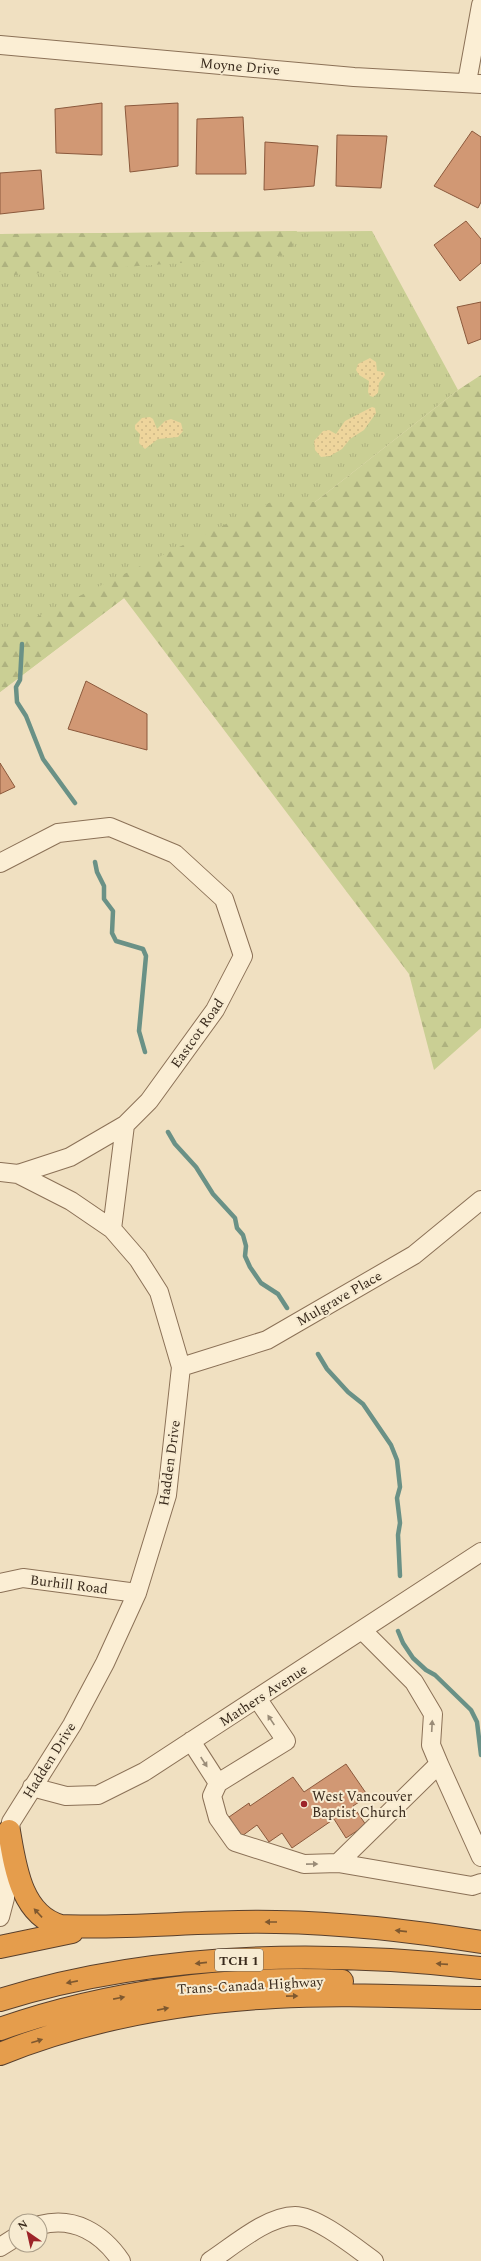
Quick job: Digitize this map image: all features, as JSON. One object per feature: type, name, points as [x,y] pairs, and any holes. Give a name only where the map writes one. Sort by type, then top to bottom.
[{"type":"highway","points":[[5,1834],[19,1878],[33,1907],[40,1916],[51,1923],[61,1926],[129,1926],[276,1922],[328,1924],[403,1931],[481,1942]]},
{"type":"highway","points":[[0,1948],[44,1937],[129,1926]]},
{"type":"highway","name":"Trans-Canada Highway","points":[[0,2000],[59,1984],[111,1975],[218,1961],[337,1958],[400,1961],[481,1968]]},
{"type":"highway","name":"Trans-Canada Highway","points":[[0,2029],[62,2011],[114,1999],[168,1989],[220,1984],[336,1981],[481,1990]]},
{"type":"highway","points":[[0,2054],[65,2031],[116,2018],[168,2008],[220,2001],[276,1997],[334,1996],[481,1998]]},
{"type":"street","points":[[474,83],[481,5]]},
{"type":"street","name":"Moyne Drive","points":[[0,46],[354,77],[474,83]]},
{"type":"street","name":"Eastcot Road","points":[[0,863],[58,833],[110,827],[175,854],[224,899],[243,956],[215,1010],[149,1101],[125,1125],[70,1157],[18,1174]]},
{"type":"street","points":[[112,1229],[125,1125]]},
{"type":"street","name":"Hadden Drive","points":[[0,1172],[18,1174],[71,1201],[112,1229],[138,1259],[159,1292],[182,1367],[168,1495],[138,1593],[105,1663],[72,1725],[16,1811],[5,1834],[5,1898],[0,1917]]},
{"type":"street","name":"Mulgrave Place","points":[[182,1367],[267,1340],[414,1255],[481,1200]]},
{"type":"street","name":"Mathers Avenue","points":[[32,1787],[66,1796],[98,1795],[144,1772],[481,1552]]},
{"type":"street","name":"Burhill Road","points":[[0,1583],[23,1578],[138,1593]]},
{"type":"street","points":[[362,1630],[414,1682],[433,1714],[431,1745],[481,1857]]},
{"type":"street","points":[[257,1698],[286,1741],[218,1784],[212,1796],[218,1818],[235,1842],[304,1864],[338,1863],[472,1886],[481,1883]]},
{"type":"street","points":[[191,1741],[218,1784]]},
{"type":"street","points":[[338,1863],[439,1764]]},
{"type":"street","points":[[210,2261],[265,2225],[280,2218],[296,2216],[308,2218],[374,2261]]},
{"type":"street","points":[[48,2224],[63,2222],[76,2224],[102,2240],[121,2261]]},
{"type":"green space","points":[[297,231],[290,255],[0,276],[0,234]]},
{"type":"green space","points":[[372,231],[458,390],[315,502],[124,598],[0,692],[0,234]]},
{"type":"green space","points":[[481,375],[481,1028],[434,1070],[409,974],[124,598],[0,692],[0,635],[271,502],[315,502],[458,390]]},
{"type":"sand","points":[[370,358],[376,362],[377,371],[384,372],[385,375],[379,383],[378,393],[373,397],[370,396],[368,392],[369,381],[359,375],[356,370],[358,364]]},
{"type":"sand","points":[[372,407],[375,408],[376,413],[364,430],[350,439],[342,449],[330,456],[321,457],[315,450],[314,441],[323,431],[329,430],[336,434],[345,421]]},
{"type":"sand","points":[[150,417],[153,419],[157,429],[165,421],[171,419],[181,423],[183,431],[178,437],[158,439],[145,449],[139,443],[140,434],[135,429],[135,425],[142,418]]},
{"type":"building","points":[[102,103],[102,155],[56,153],[55,109]]},
{"type":"building","points":[[178,103],[178,166],[130,172],[125,106]]},
{"type":"building","points":[[243,117],[246,174],[196,174],[197,119]]},
{"type":"building","points":[[472,131],[481,137],[481,202],[478,208],[434,186]]},
{"type":"building","points":[[337,135],[387,136],[381,188],[336,186]]},
{"type":"building","points":[[265,142],[318,146],[314,186],[264,190]]},
{"type":"building","points":[[41,170],[44,209],[0,214],[0,173]]},
{"type":"building","points":[[466,221],[481,239],[481,263],[460,281],[434,245]]},
{"type":"building","points":[[481,302],[481,339],[468,344],[457,307]]},
{"type":"building","points":[[86,681],[147,714],[147,750],[68,729]]},
{"type":"building","points":[[0,763],[15,787],[0,794]]},
{"type":"building","name":"West Vancouver Baptist Church","points":[[346,1764],[368,1796],[353,1806],[366,1825],[346,1838],[334,1819],[292,1848],[282,1833],[269,1842],[257,1825],[242,1836],[229,1817],[249,1803],[250,1806],[293,1777],[304,1792]]},
{"type":"waterway","points":[[22,644],[20,680],[16,687],[17,702],[26,716],[43,759],[75,803]]},
{"type":"waterway","points":[[95,862],[97,872],[104,886],[104,899],[113,911],[112,933],[116,941],[143,949],[146,956],[139,1031],[145,1052]]},
{"type":"waterway","points":[[168,1132],[175,1144],[196,1167],[213,1194],[235,1218],[237,1228],[243,1235],[246,1246],[245,1256],[250,1267],[261,1283],[278,1294],[287,1308]]},
{"type":"waterway","points":[[318,1354],[327,1369],[348,1392],[363,1404],[391,1445],[397,1460],[400,1487],[397,1498],[400,1523],[398,1535],[400,1576]]},
{"type":"waterway","points":[[398,1631],[403,1643],[413,1658],[426,1670],[435,1675],[471,1710],[477,1722],[481,1755]]},
{"type":"place","name":"West Vancouver Baptist Church","points":[[304,1804]]}]
